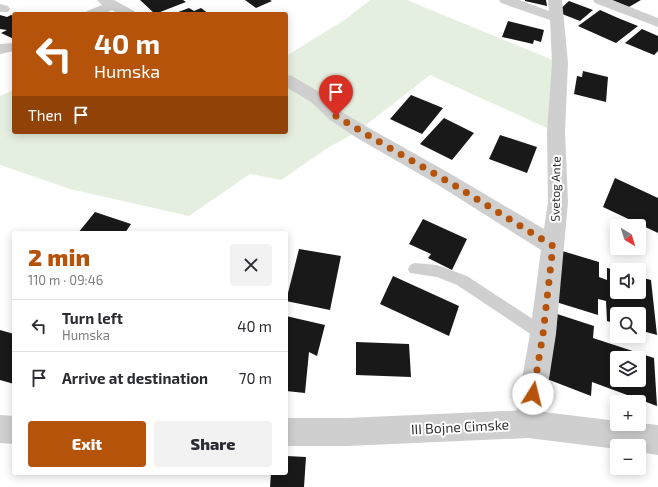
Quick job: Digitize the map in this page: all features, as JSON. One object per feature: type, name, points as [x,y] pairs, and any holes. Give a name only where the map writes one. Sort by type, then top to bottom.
[{"type":"street","points":[[506,0],[556,9]]},
{"type":"street","points":[[600,0],[658,23]]},
{"type":"street","points":[[95,12],[109,2],[126,12]]},
{"type":"street","name":"Svetog Ante","points":[[528,424],[543,334],[558,202],[556,132],[560,47],[556,9]]},
{"type":"street","points":[[0,49],[12,47]]},
{"type":"street","points":[[288,81],[317,98],[336,116],[442,178],[553,246]]},
{"type":"street","name":"III Bojne Cimske","points":[[288,432],[347,432],[528,424],[658,440]]},
{"type":"street","points":[[0,429],[12,430]]},
{"type":"lane","points":[[415,269],[437,271],[462,280],[543,334]]},
{"type":"green space","points":[[370,0],[407,0],[560,63],[556,132],[430,75],[357,132],[329,147],[281,180],[250,174],[189,216],[70,189],[0,165],[0,96],[12,91],[12,134],[288,134],[288,55],[346,19]]},
{"type":"building","points":[[140,0],[183,0],[186,2],[160,12],[153,12]]},
{"type":"building","points":[[245,0],[270,0],[272,1],[256,8]]},
{"type":"building","points":[[546,0],[547,6],[525,1]]},
{"type":"building","points":[[612,0],[641,0],[629,7]]},
{"type":"building","points":[[569,1],[593,10],[580,21],[557,12]]},
{"type":"building","points":[[189,8],[194,11],[201,8],[206,12],[178,12]]},
{"type":"building","points":[[600,10],[638,26],[616,43],[578,26]]},
{"type":"building","points":[[0,15],[7,17],[12,15],[12,38],[1,33],[7,30],[0,29]]},
{"type":"building","points":[[508,21],[544,30],[541,42],[534,40],[533,44],[502,37]]},
{"type":"building","points":[[642,29],[658,36],[658,51],[654,55],[625,43]]},
{"type":"building","points":[[583,71],[608,77],[606,102],[574,94],[577,76],[582,77]]},
{"type":"building","points":[[411,95],[443,108],[422,134],[390,119]]},
{"type":"building","points":[[444,118],[474,133],[452,160],[420,144]]},
{"type":"building","points":[[500,135],[537,147],[527,173],[489,159]]},
{"type":"building","points":[[615,178],[658,198],[658,233],[646,227],[646,219],[628,219],[603,207]]},
{"type":"building","points":[[95,212],[131,224],[126,231],[80,231]]},
{"type":"building","points":[[423,219],[467,239],[452,270],[428,258],[431,254],[409,244]]},
{"type":"building","points":[[299,249],[341,256],[330,310],[288,301],[288,293]]},
{"type":"building","points":[[559,250],[599,262],[599,277],[607,280],[607,268],[610,269],[610,299],[646,299],[646,279],[651,280],[657,335],[646,332],[646,307],[610,307],[610,322],[607,321],[606,301],[598,299],[598,315],[556,302]]},
{"type":"building","points":[[393,276],[459,306],[449,336],[380,304]]},
{"type":"building","points":[[554,313],[594,326],[593,338],[633,351],[610,351],[610,387],[646,387],[646,355],[654,358],[657,406],[646,402],[646,395],[627,395],[592,382],[591,396],[547,379]]},
{"type":"building","points":[[288,316],[325,325],[317,356],[309,352],[305,393],[288,391]]},
{"type":"building","points":[[0,330],[12,333],[12,383],[0,380]]},
{"type":"building","points":[[356,342],[409,344],[411,377],[356,375]]},
{"type":"building","points":[[288,456],[306,457],[304,487],[270,487],[271,475],[288,475]]},
{"type":"route","points":[[336,116],[454,185],[553,246],[543,334],[533,394]]}]
